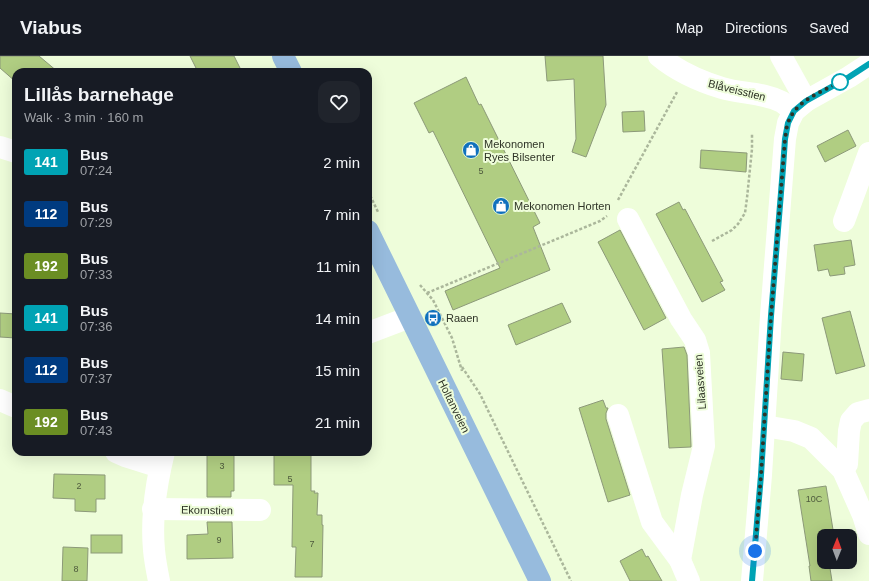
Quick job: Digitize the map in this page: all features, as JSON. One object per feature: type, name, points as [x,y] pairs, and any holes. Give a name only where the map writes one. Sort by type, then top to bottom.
[{"type":"main road","points":[[283,56],[289,68]]},
{"type":"main road","name":"Holtanveien","points":[[372,239],[540,581]]},
{"type":"street","name":"Blåveisstien","points":[[659,56],[666,62],[687,74],[722,88],[763,96],[800,106]]},
{"type":"street","points":[[781,56],[800,106]]},
{"type":"street","points":[[752,581],[759,505],[771,316],[785,139],[788,123],[800,106],[869,64]]},
{"type":"street","points":[[0,147],[12,151]]},
{"type":"street","points":[[844,220],[869,153]]},
{"type":"street","name":"Lilaasveien","points":[[618,211],[695,340],[699,353],[704,446],[692,495],[680,560]]},
{"type":"street","points":[[372,331],[410,317]]},
{"type":"street","points":[[0,400],[12,405]]},
{"type":"street","points":[[843,470],[847,464],[851,421],[858,413],[869,410]]},
{"type":"street","points":[[618,414],[652,522],[680,560],[689,581]]},
{"type":"street","points":[[764,426],[794,431],[811,438],[843,470],[863,515],[869,534]]},
{"type":"street","points":[[125,456],[162,459],[153,509],[154,551],[159,581]]},
{"type":"street","name":"Ekornstien","points":[[153,509],[260,510]]},
{"type":"path","points":[[427,293],[600,221],[618,211],[687,74]]},
{"type":"path","points":[[712,241],[732,230],[745,213],[752,149],[752,133]]},
{"type":"path","points":[[459,362],[480,394],[572,581]]},
{"type":"building","points":[[0,56],[39,56],[53,68],[12,68],[12,78],[0,68]]},
{"type":"building","points":[[190,56],[234,56],[240,68],[196,68]]},
{"type":"building","points":[[545,56],[603,56],[606,105],[586,157],[572,152],[576,139],[574,79],[547,81]]},
{"type":"building","points":[[466,77],[540,223],[533,227],[550,270],[453,310],[445,291],[500,268],[433,131],[429,133],[414,103]]},
{"type":"building","points":[[644,111],[645,131],[623,132],[622,112]]},
{"type":"building","points":[[848,130],[856,146],[825,162],[817,146]]},
{"type":"building","points":[[701,150],[747,153],[746,172],[700,168]]},
{"type":"building","points":[[679,202],[683,210],[685,209],[723,281],[720,282],[725,290],[702,302],[656,214]]},
{"type":"building","points":[[620,230],[666,318],[644,330],[598,242]]},
{"type":"building","points":[[851,240],[855,265],[844,267],[845,274],[830,276],[828,269],[818,271],[814,245]]},
{"type":"building","points":[[562,303],[571,322],[516,345],[508,325]]},
{"type":"building","points":[[850,311],[865,366],[836,374],[822,318]]},
{"type":"building","points":[[0,313],[12,314],[12,338],[0,337]]},
{"type":"building","points":[[684,347],[687,355],[691,447],[669,448],[662,349]]},
{"type":"building","points":[[783,352],[804,354],[802,381],[781,379]]},
{"type":"building","points":[[603,400],[606,408],[608,408],[606,419],[630,495],[608,502],[579,408]]},
{"type":"building","points":[[207,456],[234,456],[234,491],[231,491],[231,497],[207,497]]},
{"type":"building","points":[[274,456],[311,456],[311,491],[318,493],[317,515],[322,515],[323,525],[322,577],[295,577],[296,547],[292,547],[293,485],[274,485]]},
{"type":"building","points":[[54,474],[105,475],[105,499],[96,499],[96,512],[75,511],[75,499],[53,498]]},
{"type":"building","points":[[826,486],[833,529],[817,529],[817,569],[830,569],[832,581],[811,581],[798,490]]},
{"type":"building","points":[[207,522],[232,522],[233,558],[187,559],[187,535],[208,534]]},
{"type":"building","points":[[91,535],[122,535],[122,553],[91,553]]},
{"type":"building","points":[[63,547],[88,548],[87,581],[62,581]]},
{"type":"building","points":[[642,549],[646,557],[648,556],[662,581],[630,581],[620,561]]},
{"type":"bus line","name":"141","points":[[752,581],[761,475],[771,316],[785,139],[788,123],[794,111],[806,101],[869,64]]},
{"type":"place","name":"Mekonomen Ryes Bilsenter","points":[[471,150]]},
{"type":"place","name":"Mekonomen Horten","points":[[501,206]]},
{"type":"place","name":"Raaen","points":[[433,318]]},
{"type":"route","points":[[755,551],[785,139],[788,123],[794,111],[806,101],[840,82]]}]
